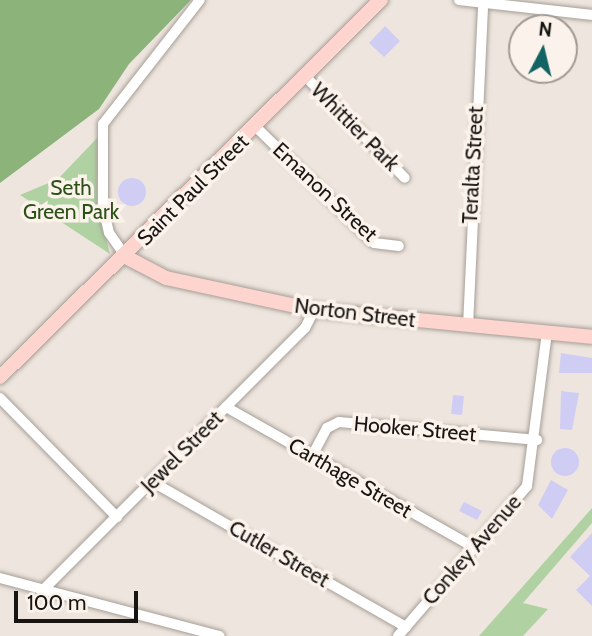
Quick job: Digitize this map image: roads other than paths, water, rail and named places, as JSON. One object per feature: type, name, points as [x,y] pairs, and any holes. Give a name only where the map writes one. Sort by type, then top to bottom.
[{"type":"main road","name":"Saint Paul Street","points":[[0,377],[126,257],[381,0]]},
{"type":"main road","name":"Norton Street","points":[[126,257],[166,278],[314,310],[592,337]]},
{"type":"street","points":[[126,257],[109,233],[103,206],[103,124],[200,0]]},
{"type":"street","points":[[460,0],[483,5],[592,15]]},
{"type":"street","name":"Teralta Street","points":[[468,326],[483,5]]},
{"type":"street","name":"Whittier Park","points":[[306,77],[405,178]]},
{"type":"street","name":"Emanon Street","points":[[256,127],[374,243],[399,246]]},
{"type":"street","name":"Jewel Street","points":[[44,589],[305,328],[314,310]]},
{"type":"street","name":"Conkey Avenue","points":[[398,636],[527,486],[537,440],[547,333]]},
{"type":"street","points":[[0,398],[117,517]]},
{"type":"street","name":"Carthage Street","points":[[226,407],[475,548]]},
{"type":"street","name":"Hooker Street","points":[[312,456],[330,426],[339,422],[537,440]]},
{"type":"street","name":"Cutler Street","points":[[151,481],[406,627]]},
{"type":"street","points":[[0,578],[219,636]]},
{"type":"park label","name":"Seth Green Park","points":[[71,200]]}]
